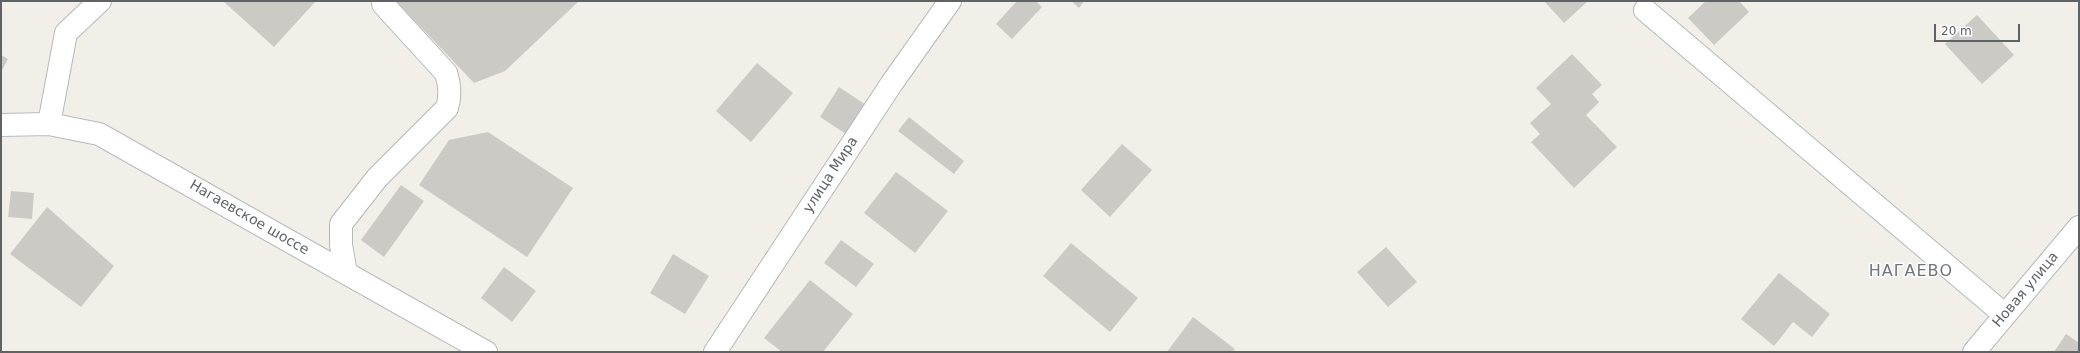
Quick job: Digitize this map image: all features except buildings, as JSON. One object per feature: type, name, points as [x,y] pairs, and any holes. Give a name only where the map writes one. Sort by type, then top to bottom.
[{"type":"street","points":[[48,124],[66,33],[100,1]]},
{"type":"street","name":"улица Мира","points":[[715,352],[892,83],[950,1]]},
{"type":"street","points":[[346,273],[341,245],[341,224],[377,178],[447,108],[450,99],[450,85],[446,73],[382,4]]},
{"type":"street","points":[[1646,10],[2005,315]]},
{"type":"street","name":"Нагаевское шоссе","points":[[1,125],[48,124],[99,134],[486,352]]},
{"type":"street","name":"Новая улица","points":[[1974,352],[2079,227]]},
{"type":"district","name":"НАГАЕВО","points":[[1911,272]]}]
